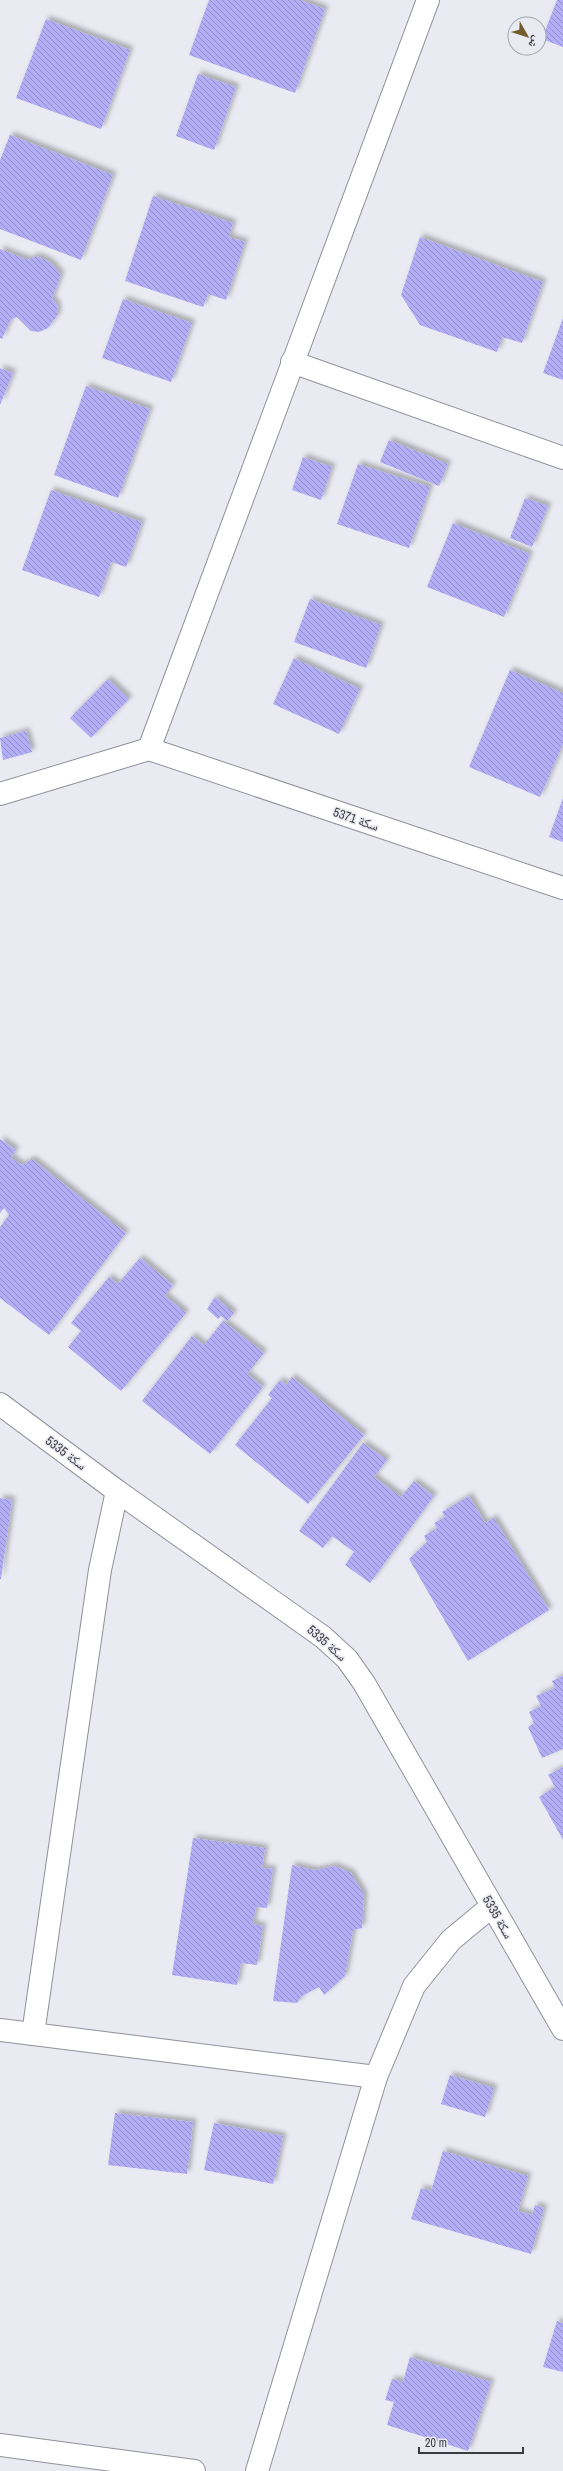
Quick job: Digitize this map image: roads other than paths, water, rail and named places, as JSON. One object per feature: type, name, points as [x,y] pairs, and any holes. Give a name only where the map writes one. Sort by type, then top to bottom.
[{"type":"street","points":[[0,794],[149,749],[428,0]]},
{"type":"street","points":[[292,362],[563,458]]},
{"type":"street","name":"سكة 5371","points":[[149,749],[563,888]]},
{"type":"street","name":"سكة 5335","points":[[0,1404],[117,1491],[323,1637],[348,1659],[364,1683],[563,2029]]},
{"type":"street","points":[[33,2034],[100,1570],[117,1491]]},
{"type":"street","points":[[257,2471],[376,2077],[414,1986],[451,1940],[492,1906]]},
{"type":"street","points":[[0,2030],[376,2077]]},
{"type":"street","points":[[0,2445],[194,2471]]}]
